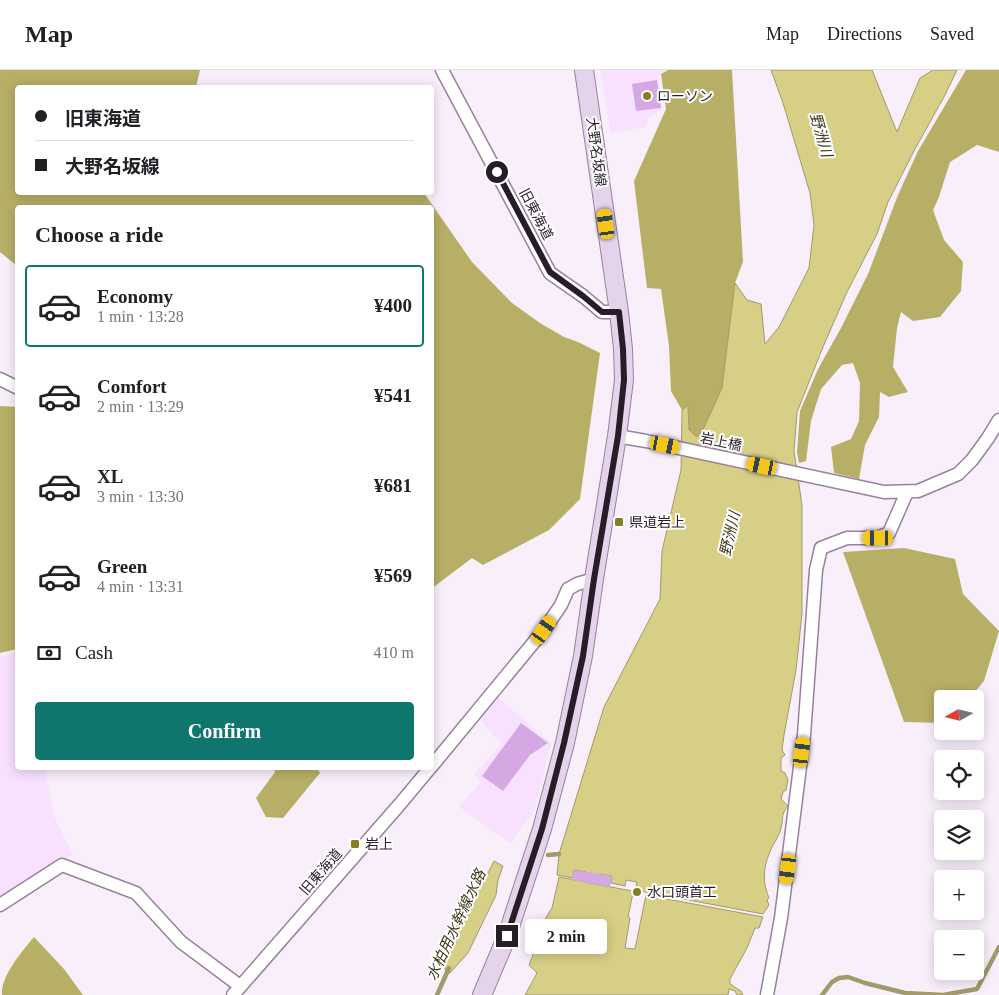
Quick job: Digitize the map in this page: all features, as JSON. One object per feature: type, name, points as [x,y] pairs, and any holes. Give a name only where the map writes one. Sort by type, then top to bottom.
[{"type":"main road","name":"大野名坂線","points":[[482,995],[507,936],[542,829],[564,743],[583,656],[618,436],[624,380],[623,349],[584,70]]},
{"type":"street","name":"旧東海道","points":[[442,70],[550,272],[602,312],[619,312]]},
{"type":"street","points":[[0,379],[15,386]]},
{"type":"street","name":"岩上橋","points":[[618,436],[884,492],[918,492],[958,474],[972,460],[999,420]]},
{"type":"street","points":[[767,995],[781,918],[803,744],[816,570],[821,548],[847,538],[878,538],[889,533],[907,492]]},
{"type":"street","name":"旧東海道","points":[[434,763],[544,630],[561,605],[568,590],[577,584],[594,579]]},
{"type":"street","name":"旧東海道","points":[[236,991],[428,770]]},
{"type":"street","points":[[0,906],[62,865],[75,869],[136,893],[181,942],[236,991]]},
{"type":"shaded area","points":[[0,70],[200,70],[196,85],[15,85],[15,195],[425,195],[432,205],[15,205],[15,264],[0,252]]},
{"type":"shaded area","points":[[600,70],[664,70],[658,76],[663,109],[649,117],[646,127],[611,133]]},
{"type":"shaded area","points":[[668,70],[732,70],[743,262],[735,283],[722,388],[701,434],[697,438],[689,430],[688,406],[682,410],[671,391],[669,346],[661,289],[647,288],[634,181],[666,109],[661,74]]},
{"type":"shaded area","points":[[966,70],[999,70],[999,152],[977,145],[950,162],[933,210],[944,240],[963,262],[961,291],[940,317],[913,321],[901,312],[897,328],[893,367],[908,392],[889,397],[880,392],[879,417],[865,445],[859,479],[834,473],[831,447],[851,439],[859,421],[860,383],[853,363],[842,365],[821,389],[811,421],[806,461],[799,463],[797,452],[800,411],[818,369],[868,274],[898,195],[918,151]]},
{"type":"shaded area","points":[[434,207],[472,262],[512,303],[564,337],[600,353],[580,499],[549,530],[483,565],[472,558],[434,587]]},
{"type":"shaded area","points":[[0,406],[15,407],[15,649],[0,653]]},
{"type":"shaded area","points":[[904,548],[955,559],[963,594],[999,631],[984,681],[976,690],[934,690],[934,723],[904,722],[843,552]]},
{"type":"shaded area","points":[[15,653],[15,770],[45,770],[54,816],[73,855],[0,899],[0,657]]},
{"type":"shaded area","points":[[498,698],[551,743],[534,812],[510,843],[459,807],[481,782],[474,774],[502,744],[480,720]]},
{"type":"shaded area","points":[[274,770],[318,770],[320,773],[283,818],[266,817],[256,798],[275,772]]},
{"type":"shaded area","points":[[34,937],[64,969],[83,995],[2,995],[2,988],[8,972]]},
{"type":"water","name":"野洲川","points":[[771,70],[872,70],[897,132],[920,78],[933,70],[957,70],[888,202],[877,234],[847,292],[797,412],[794,451],[802,505],[802,614],[796,670],[782,750],[785,755],[781,758],[781,771],[785,773],[788,780],[786,790],[783,792],[781,799],[788,806],[783,814],[780,832],[766,865],[764,877],[769,905],[763,914],[635,890],[637,882],[626,880],[625,886],[611,883],[612,876],[600,874],[598,881],[584,878],[586,872],[574,870],[573,878],[557,875],[559,854],[604,707],[660,599],[662,551],[681,470],[682,410],[688,405],[689,430],[697,437],[701,434],[722,388],[735,283],[747,300],[761,304],[765,344],[779,327],[809,268],[814,225],[810,193]]},
{"type":"water","points":[[494,861],[503,866],[498,880],[496,895],[468,953],[450,973],[445,970],[448,942],[475,887],[487,875]]},
{"type":"water","points":[[559,877],[632,891],[625,948],[635,949],[646,895],[763,917],[759,928],[755,928],[747,948],[730,979],[730,984],[741,991],[743,995],[737,995],[735,991],[729,989],[728,995],[525,995],[537,973],[529,965],[538,943],[540,927],[552,908]]},
{"type":"building","name":"ローソン","points":[[657,80],[661,108],[636,111],[632,84]]},
{"type":"building","points":[[521,723],[548,743],[530,755],[503,791],[482,776]]},
{"type":"building","points":[[574,870],[612,876],[610,887],[572,880]]},
{"type":"waterway","name":"水柏用水幹線水路","points":[[548,855],[559,854]]},
{"type":"waterway","points":[[943,995],[977,989],[999,947]]},
{"type":"waterway","name":"水柏用水幹線水路","points":[[437,995],[449,968]]},
{"type":"waterway","points":[[822,995],[832,982],[839,978],[848,977],[905,993],[943,995]]},
{"type":"place","name":"ローソン","points":[[647,96]]},
{"type":"place","name":"県道岩上","points":[[619,522]]},
{"type":"place","name":"岩上","points":[[355,844]]},
{"type":"place","name":"水口頭首工","points":[[637,892]]},
{"type":"route","points":[[497,172],[550,272],[602,312],[619,312],[624,380],[618,436],[583,656],[564,743],[542,829],[507,936]]}]
